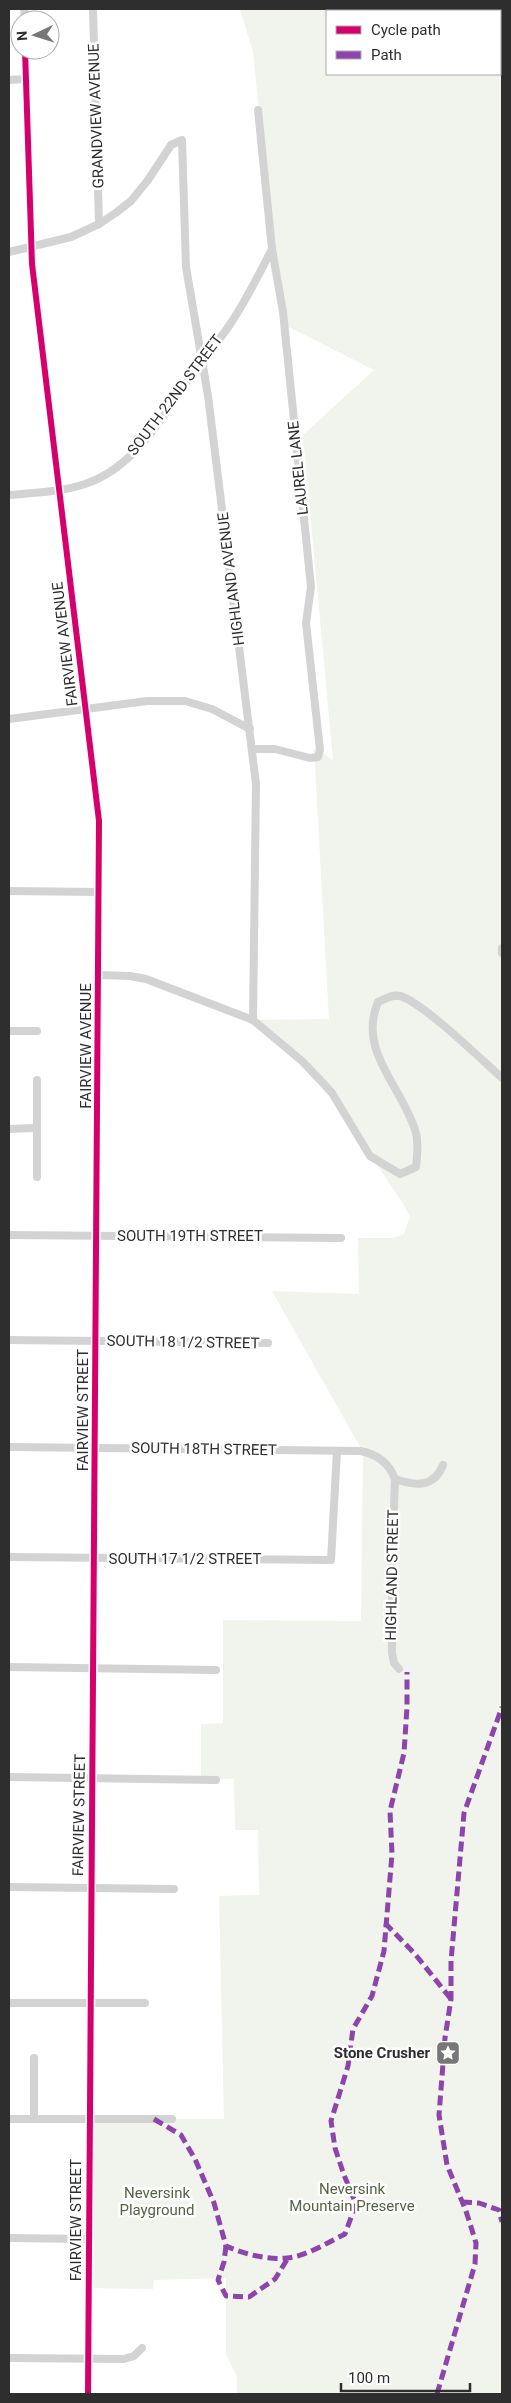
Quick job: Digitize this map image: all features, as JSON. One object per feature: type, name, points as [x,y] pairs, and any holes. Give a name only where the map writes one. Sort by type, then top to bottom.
[{"type":"street","name":"GRANDVIEW AVENUE","points":[[93,9],[99,224]]},
{"type":"street","name":"FAIRVIEW AVENUE","points":[[25,60],[30,248],[99,820],[97,1236]]},
{"type":"street","points":[[9,80],[26,79]]},
{"type":"street","name":"LAUREL LANE","points":[[252,749],[275,749],[310,758],[318,757],[320,750],[306,623],[311,587],[283,312],[272,249],[258,110]]},
{"type":"street","name":"HIGHLAND AVENUE","points":[[99,224],[130,201],[148,180],[171,145],[182,140],[186,266],[203,358],[256,784],[253,1020]]},
{"type":"street","points":[[9,252],[70,237],[99,224]]},
{"type":"street","name":"SOUTH 22ND STREET","points":[[9,495],[60,490],[97,480],[121,466],[153,430],[203,358],[212,349],[272,249]]},
{"type":"street","points":[[9,719],[147,701],[185,701],[212,709],[250,729]]},
{"type":"street","points":[[9,891],[99,892]]},
{"type":"street","points":[[502,948],[502,953]]},
{"type":"street","points":[[99,974],[146,979],[253,1020],[302,1060],[332,1093],[370,1156],[400,1174],[416,1167],[418,1142],[411,1121],[374,1046],[371,1024],[378,1002],[389,997],[399,996],[408,999],[426,1012],[502,1078]]},
{"type":"street","points":[[9,1031],[37,1031]]},
{"type":"street","points":[[37,1080],[37,1177]]},
{"type":"street","points":[[9,1129],[36,1128]]},
{"type":"street","name":"SOUTH 19TH STREET","points":[[9,1235],[342,1238]]},
{"type":"street","name":"FAIRVIEW STREET","points":[[88,2394],[97,1236]]},
{"type":"street","name":"SOUTH 18 1/2 STREET","points":[[9,1340],[268,1343]]},
{"type":"street","name":"SOUTH 18TH STREET","points":[[9,1447],[368,1453],[382,1459],[393,1475]]},
{"type":"street","name":"SOUTH 17 1/2 STREET","points":[[9,1557],[331,1560],[337,1451]]},
{"type":"street","points":[[393,1475],[411,1485],[418,1485],[439,1475],[443,1465]]},
{"type":"street","name":"HIGHLAND STREET","points":[[393,1475],[392,1634],[394,1663],[399,1669]]},
{"type":"street","points":[[9,1667],[216,1670]]},
{"type":"street","points":[[9,1777],[216,1780]]},
{"type":"street","points":[[9,1887],[174,1889]]},
{"type":"street","points":[[9,2003],[145,2003]]},
{"type":"street","points":[[34,2058],[34,2119]]},
{"type":"street","points":[[9,2119],[172,2119]]},
{"type":"street","points":[[9,2238],[88,2239]]},
{"type":"street","points":[[9,2358],[124,2359],[134,2356],[142,2348]]},
{"type":"green space","name":"Neversink Mountain Preserve","points":[[240,9],[502,9],[502,2394],[237,2394],[237,2377],[226,2354],[226,2278],[154,2280],[153,2289],[88,2288],[89,2119],[224,2119],[219,1896],[259,1895],[258,1830],[235,1830],[234,1779],[201,1779],[201,1724],[223,1723],[223,1620],[361,1621],[363,1452],[272,1291],[359,1294],[358,1238],[393,1238],[404,1234],[410,1217],[403,1203],[355,1133],[331,1093],[253,1020],[329,1019],[314,748],[333,760],[303,435],[374,370],[281,323],[253,52]]},
{"type":"marked path","points":[[154,2119],[181,2135],[195,2159],[214,2203],[226,2246],[256,2256],[287,2258],[309,2252],[345,2234],[356,2204],[335,2148],[331,2121],[348,2066],[353,2029],[372,1996],[384,1951],[392,1854],[390,1811],[404,1753],[407,1672]]},
{"type":"marked path","points":[[437,2394],[475,2264],[476,2243],[466,2211],[447,2165],[439,2115],[445,2038],[451,1999],[451,1961],[464,1813],[502,1707]]},
{"type":"marked path","points":[[385,1923],[415,1954],[451,1999]]},
{"type":"marked path","points":[[462,2202],[479,2203],[499,2210],[502,2222]]},
{"type":"marked path","points":[[226,2246],[224,2262],[218,2280],[226,2296],[249,2297],[275,2279],[288,2258]]},
{"type":"cycle path","points":[[25,60],[32,264],[99,821],[88,2394]]},
{"type":"place","name":"Stone Crusher","points":[[448,2053]]},
{"type":"park label","name":"Neversink Playground","points":[[157,2202]]}]
